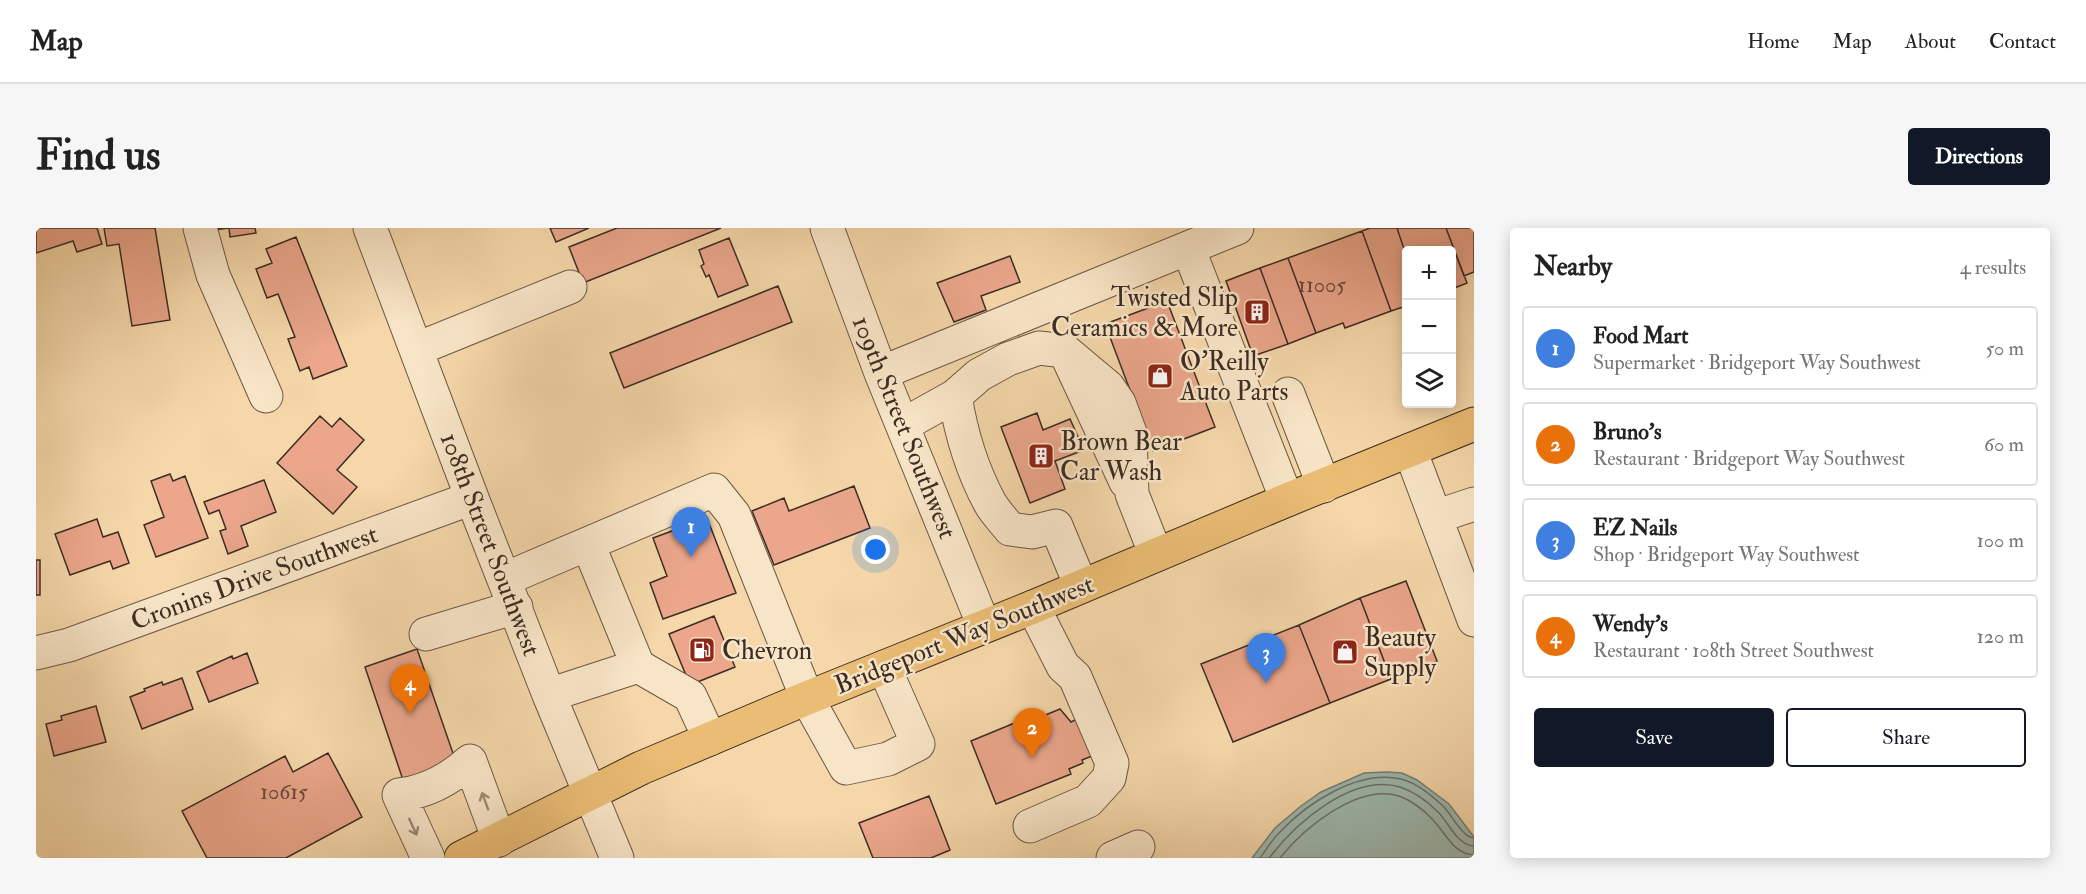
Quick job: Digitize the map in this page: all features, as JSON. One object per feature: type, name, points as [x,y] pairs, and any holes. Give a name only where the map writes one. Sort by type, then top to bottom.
[{"type":"main road","name":"Bridgeport Way Southwest","points":[[460,858],[641,768],[1474,424]]},
{"type":"street","points":[[200,228],[213,275],[266,396]]},
{"type":"street","name":"108th Street Southwest","points":[[370,228],[549,695],[617,858]]},
{"type":"street","name":"109th Street Southwest","points":[[827,228],[881,373],[984,626]]},
{"type":"street","points":[[881,373],[1237,228]]},
{"type":"street","points":[[1188,248],[1287,500]]},
{"type":"street","points":[[417,349],[570,286]]},
{"type":"street","points":[[903,425],[955,396],[979,375],[1008,359],[1039,348],[1065,351],[1108,387],[1119,403],[1130,433],[1132,494],[1156,555]]},
{"type":"street","points":[[1288,394],[1323,486]]},
{"type":"street","points":[[955,396],[961,428],[974,468],[991,504],[1010,529],[1032,532],[1056,526],[1081,586]]},
{"type":"street","points":[[1410,450],[1474,620]]},
{"type":"street","points":[[426,634],[510,593],[588,544],[714,490],[734,515],[807,698],[846,768],[888,759],[918,744],[884,667]]},
{"type":"street","name":"Cronins Drive Southwest","points":[[36,652],[69,645],[472,498]]},
{"type":"street","points":[[1435,517],[1474,504]]},
{"type":"street","points":[[588,544],[638,666],[690,696],[710,740]]},
{"type":"street","points":[[1030,826],[1088,801],[1108,778],[1112,763],[1075,677],[1063,666],[1033,607]]},
{"type":"street","points":[[549,695],[638,666]]},
{"type":"street","points":[[428,858],[399,795],[417,793],[440,784],[470,761],[499,840]]},
{"type":"water","points":[[1364,773],[1402,773],[1417,780],[1449,804],[1474,837],[1474,858],[1252,858],[1275,828],[1321,792]]},
{"type":"building","points":[[36,228],[97,228],[102,244],[77,252],[73,241],[36,253]]},
{"type":"building","points":[[104,228],[155,228],[170,320],[132,326],[119,244],[107,246]]},
{"type":"building","points":[[229,228],[255,228],[256,233],[230,237]]},
{"type":"building","points":[[550,228],[589,228],[556,242]]},
{"type":"building","points":[[617,228],[721,228],[583,283],[569,247]]},
{"type":"building","points":[[1370,228],[1397,228],[1403,246],[1402,307],[1391,311],[1362,231]]},
{"type":"building","points":[[1397,228],[1446,228],[1453,246],[1403,246]]},
{"type":"building","points":[[1446,228],[1474,228],[1474,272],[1464,276],[1456,255],[1456,246],[1453,246]]},
{"type":"building","points":[[1362,231],[1391,311],[1345,328],[1343,323],[1316,333],[1288,258]]},
{"type":"building","points":[[296,237],[347,366],[313,379],[309,367],[300,371],[288,339],[295,337],[278,294],[267,298],[256,269],[272,263],[266,249]]},
{"type":"building","points":[[729,238],[748,285],[718,297],[709,275],[706,277],[701,266],[704,264],[699,250]]},
{"type":"building","points":[[1456,254],[1467,283],[1456,287]]},
{"type":"building","points":[[1010,256],[1020,282],[981,296],[986,310],[954,322],[937,283]]},
{"type":"building","points":[[1288,258],[1316,333],[1288,344],[1260,268]]},
{"type":"building","name":"Twisted Slip Ceramics & More","points":[[1260,268],[1288,344],[1253,356],[1226,281]]},
{"type":"building","points":[[778,286],[792,322],[624,388],[610,353]]},
{"type":"building","name":"O'Reilly Auto Parts","points":[[1167,301],[1215,427],[1153,451],[1105,324]]},
{"type":"building","name":"Brown Bear Car Wash","points":[[1037,413],[1043,430],[1070,419],[1084,450],[1055,461],[1065,489],[1030,503],[1001,427]]},
{"type":"building","points":[[320,416],[332,427],[340,418],[364,440],[337,470],[357,487],[333,514],[277,463]]},
{"type":"building","points":[[170,474],[173,481],[185,476],[208,538],[156,557],[144,525],[164,517],[151,481]]},
{"type":"building","points":[[264,480],[276,512],[241,526],[248,546],[228,554],[220,531],[226,529],[219,510],[209,514],[204,502]]},
{"type":"building","points":[[854,486],[870,528],[774,565],[752,511],[784,498],[789,511]]},
{"type":"building","points":[[707,518],[736,593],[663,619],[650,583],[667,576],[653,538]]},
{"type":"building","points":[[97,519],[103,537],[118,532],[129,563],[113,569],[110,561],[70,575],[55,534]]},
{"type":"building","points":[[36,560],[40,560],[40,595],[36,595]]},
{"type":"building","points":[[1406,581],[1437,661],[1391,679],[1360,598]]},
{"type":"building","name":"Beauty Supply","points":[[1360,598],[1391,679],[1330,703],[1299,625]]},
{"type":"building","name":"Chevron","points":[[714,616],[735,667],[690,685],[669,634]]},
{"type":"building","points":[[1299,625],[1330,703],[1233,742],[1201,664]]},
{"type":"building","points":[[417,649],[456,762],[403,780],[365,667]]},
{"type":"building","points":[[247,653],[258,683],[209,702],[197,672],[232,656],[233,659]]},
{"type":"building","points":[[182,678],[193,709],[142,729],[130,697],[162,682],[163,685]]},
{"type":"building","points":[[96,706],[106,742],[54,756],[46,724],[62,720],[61,716]]},
{"type":"building","points":[[1060,709],[1071,722],[1077,719],[1092,756],[1069,769],[1071,774],[996,804],[971,741],[1022,720],[1024,724]]},
{"type":"building","points":[[328,753],[362,817],[286,858],[207,858],[182,811],[285,756],[293,772]]},
{"type":"building","points":[[929,796],[950,850],[931,858],[873,858],[859,823]]},
{"type":"place","name":"Twisted Slip Ceramics & More","points":[[1257,312]]},
{"type":"place","name":"O'Reilly Auto Parts","points":[[1160,376]]},
{"type":"place","name":"Brown Bear Car Wash","points":[[1041,456]]},
{"type":"place","name":"Food Mart","points":[[691,557]]},
{"type":"place","name":"Chevron","points":[[702,650]]},
{"type":"place","name":"Beauty Supply","points":[[1345,652]]},
{"type":"place","name":"EZ Nails","points":[[1266,683]]},
{"type":"place","name":"Wendy's","points":[[410,714]]},
{"type":"place","name":"Bruno's","points":[[1032,758]]}]
